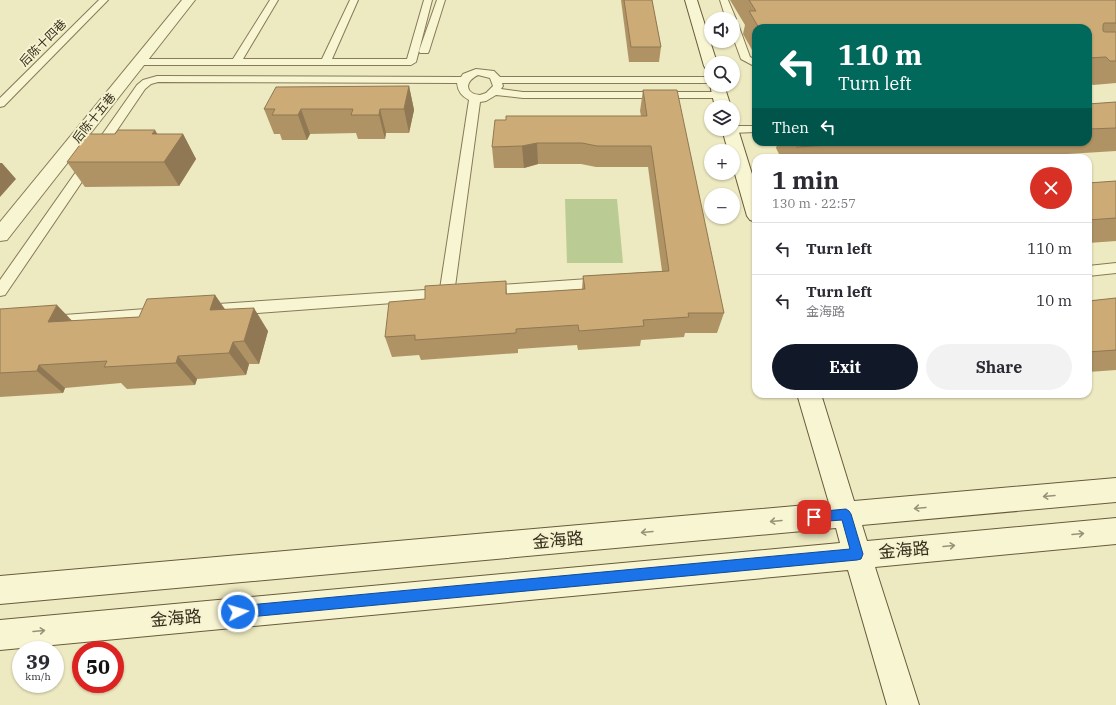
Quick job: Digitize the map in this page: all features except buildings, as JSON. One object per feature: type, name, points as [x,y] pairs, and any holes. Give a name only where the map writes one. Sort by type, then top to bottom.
[{"type":"main road","name":"后陈十五巷","points":[[0,236],[189,0]]},
{"type":"main road","points":[[691,0],[708,56]]},
{"type":"main road","points":[[732,136],[752,203]]},
{"type":"main road","points":[[810,398],[903,705]]},
{"type":"main road","name":"金海路","points":[[0,590],[1116,490]]},
{"type":"main road","name":"金海路","points":[[0,635],[1116,531]]},
{"type":"lane","name":"后陈十四巷","points":[[0,104],[104,0]]},
{"type":"lane","points":[[236,62],[274,0]]},
{"type":"lane","points":[[326,62],[354,0]]},
{"type":"lane","points":[[139,62],[411,62],[428,0]]},
{"type":"lane","points":[[414,79],[441,0]]},
{"type":"lane","points":[[724,0],[728,12]]},
{"type":"lane","points":[[740,43],[746,59],[752,62]]},
{"type":"lane","points":[[484,72],[494,76],[497,80],[498,86],[494,92],[487,97],[475,99],[469,97],[464,92],[462,86],[464,80],[469,74],[484,72]]},
{"type":"lane","points":[[0,291],[141,87],[147,82],[157,79],[464,80]]},
{"type":"lane","points":[[497,80],[704,80]]},
{"type":"lane","points":[[494,92],[522,95],[720,96]]},
{"type":"lane","points":[[446,294],[475,99]]},
{"type":"lane","points":[[740,130],[752,129]]},
{"type":"lane","points":[[1092,270],[1116,268]]},
{"type":"lane","points":[[192,312],[620,282]]},
{"type":"lane","points":[[33,323],[176,313]]},
{"type":"green space","points":[[565,199],[617,199],[623,263],[567,263]]},
{"type":"route","points":[[238,612],[857,554],[846,514],[814,517]]}]
